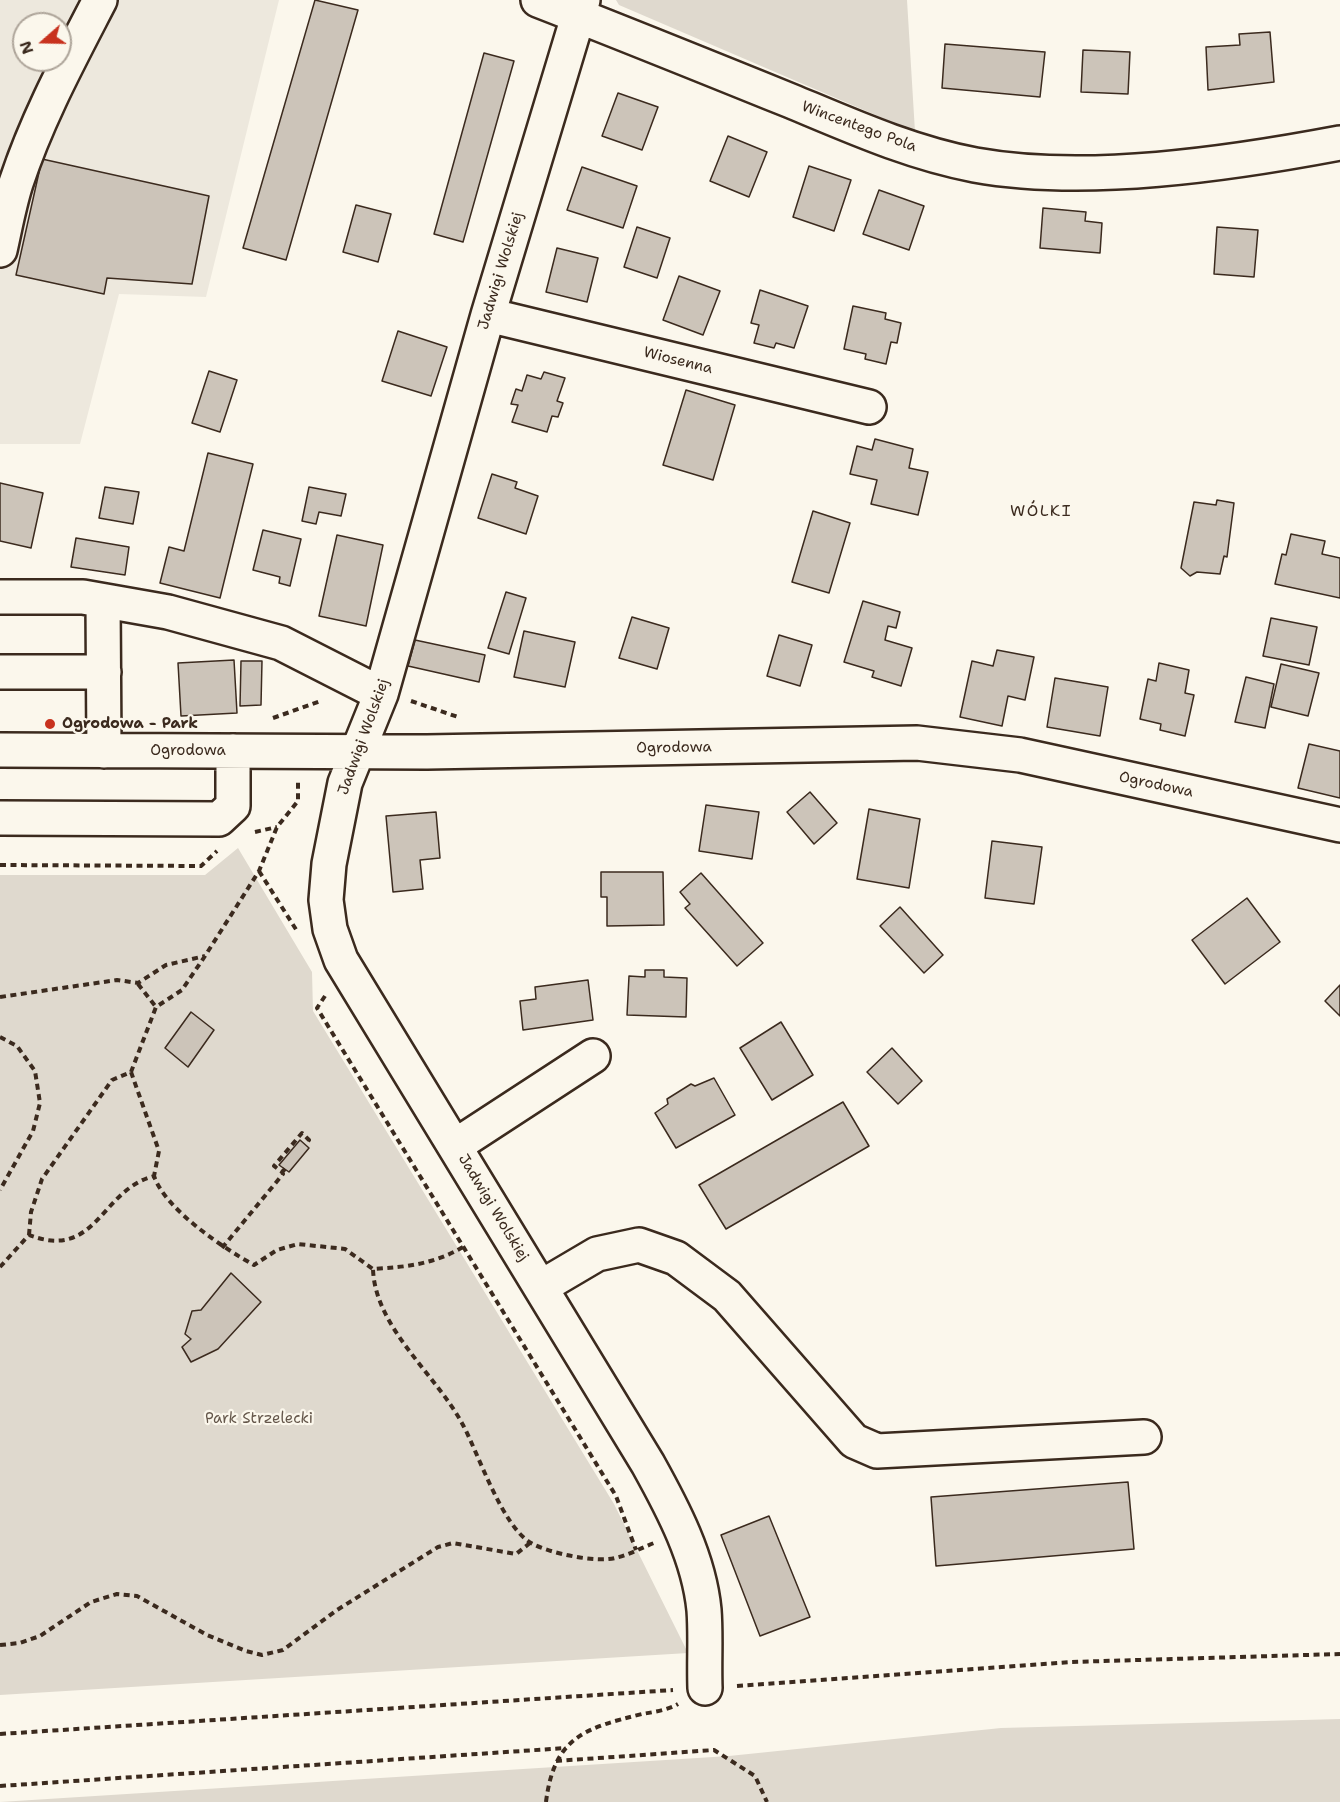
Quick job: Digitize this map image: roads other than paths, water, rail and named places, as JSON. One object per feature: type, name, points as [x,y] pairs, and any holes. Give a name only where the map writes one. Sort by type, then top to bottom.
[{"type":"street","points":[[0,250],[16,184],[55,85],[100,0]]},
{"type":"street","name":"Wincentego Pola","points":[[538,0],[581,8],[892,143],[975,165],[1054,172],[1142,170],[1222,161],[1340,143]]},
{"type":"street","name":"Jadwigi Wolskiej","points":[[581,8],[488,315],[393,696],[358,752],[345,783],[329,864],[326,900],[330,929],[341,960],[648,1464],[683,1532],[693,1559],[704,1609],[705,1688]]},
{"type":"street","name":"Wiosenna","points":[[488,315],[870,407]]},
{"type":"street","points":[[0,597],[82,597],[168,612],[281,643],[393,696]]},
{"type":"street","points":[[103,601],[104,751]]},
{"type":"street","points":[[0,672],[104,672]]},
{"type":"street","name":"Ogrodowa","points":[[0,750],[358,752],[917,743],[1020,755],[1340,825]]},
{"type":"street","points":[[0,818],[219,819],[233,806],[233,751]]},
{"type":"street","points":[[455,1146],[593,1056]]},
{"type":"street","points":[[541,1287],[597,1254],[639,1245],[676,1258],[727,1296],[854,1441],[878,1451],[1144,1437]]},
{"type":"place","name":"Ogrodowa - Park","points":[[50,724]]},
{"type":"district","name":"WÓLKI","points":[[1041,512]]},
{"type":"park label","name":"Park Strzelecki","points":[[259,1419]]}]
